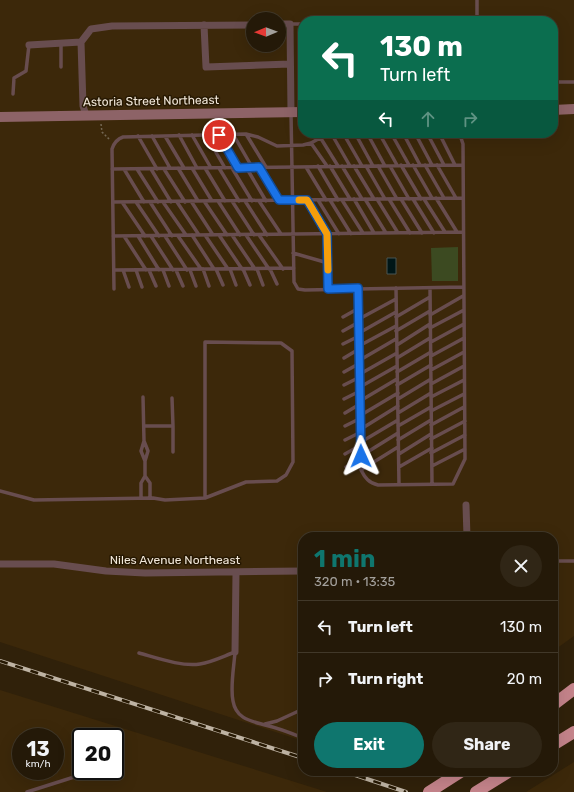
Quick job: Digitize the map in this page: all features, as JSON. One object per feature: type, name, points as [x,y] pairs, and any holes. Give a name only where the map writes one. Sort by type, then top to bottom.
[{"type":"highway","points":[[558,701],[574,689]]},
{"type":"highway","points":[[558,710],[574,700]]},
{"type":"highway","points":[[558,742],[574,732]]},
{"type":"highway","points":[[429,792],[454,776]]},
{"type":"highway","points":[[476,792],[502,776]]},
{"type":"street","points":[[286,24],[290,24],[291,112]]},
{"type":"street","points":[[204,25],[206,67],[290,64]]},
{"type":"street","points":[[86,115],[83,106],[81,42],[91,28],[112,26],[246,25]]},
{"type":"street","points":[[29,45],[81,42]]},
{"type":"street","points":[[558,110],[574,109]]},
{"type":"street","name":"Astoria Street Northeast","points":[[0,117],[298,112]]},
{"type":"street","points":[[466,505],[467,532]]},
{"type":"street","name":"Niles Avenue Northeast","points":[[0,564],[54,564],[130,573],[298,571]]},
{"type":"street","points":[[235,652],[236,572]]},
{"type":"lane","points":[[477,0],[477,16]]},
{"type":"lane","points":[[290,24],[298,24]]},
{"type":"lane","points":[[61,43],[61,67]]},
{"type":"lane","points":[[13,94],[14,78],[26,71],[29,45]]},
{"type":"lane","points":[[558,82],[574,82]]},
{"type":"lane","points":[[291,112],[294,282],[298,289],[464,287]]},
{"type":"lane","points":[[233,134],[252,167]]},
{"type":"lane","points":[[246,134],[266,167]]},
{"type":"lane","points":[[114,289],[112,150],[115,142],[123,137],[138,136],[246,134],[258,137],[277,146],[303,145],[311,143],[318,138]]},
{"type":"lane","points":[[192,135],[211,168]]},
{"type":"lane","points":[[206,135],[225,168]]},
{"type":"lane","points":[[219,135],[238,168]]},
{"type":"lane","points":[[138,136],[156,169]]},
{"type":"lane","points":[[152,136],[170,168]]},
{"type":"lane","points":[[165,136],[184,168]]},
{"type":"lane","points":[[179,136],[198,168]]},
{"type":"lane","points":[[321,138],[386,233]]},
{"type":"lane","points":[[333,138],[398,233]]},
{"type":"lane","points":[[346,138],[410,233]]},
{"type":"lane","points":[[358,138],[422,233]]},
{"type":"lane","points":[[370,138],[387,166],[434,233]]},
{"type":"lane","points":[[382,138],[445,232]]},
{"type":"lane","points":[[394,138],[457,232]]},
{"type":"lane","points":[[406,138],[420,165]]},
{"type":"lane","points":[[418,138],[432,165]]},
{"type":"lane","points":[[430,138],[444,165]]},
{"type":"lane","points":[[442,138],[455,165]]},
{"type":"lane","points":[[358,288],[362,470],[369,481],[373,484],[453,484],[465,459],[463,144],[459,138]]},
{"type":"lane","points":[[311,143],[352,199],[374,233]]},
{"type":"lane","points":[[425,165],[444,198]]},
{"type":"lane","points":[[437,165],[456,198]]},
{"type":"lane","points":[[112,169],[462,165]]},
{"type":"lane","points":[[318,166],[362,233]]},
{"type":"lane","points":[[246,167],[266,200]]},
{"type":"lane","points":[[259,167],[279,200]]},
{"type":"lane","points":[[306,167],[351,234]]},
{"type":"lane","points":[[178,168],[198,201]]},
{"type":"lane","points":[[192,168],[212,201]]},
{"type":"lane","points":[[205,168],[225,201]]},
{"type":"lane","points":[[219,168],[239,201]]},
{"type":"lane","points":[[232,168],[252,201]]},
{"type":"lane","points":[[124,169],[144,202]]},
{"type":"lane","points":[[137,169],[158,202]]},
{"type":"lane","points":[[151,169],[171,202]]},
{"type":"lane","points":[[164,169],[185,202]]},
{"type":"lane","points":[[113,202],[463,198]]},
{"type":"lane","points":[[259,200],[281,234]]},
{"type":"lane","points":[[307,200],[327,234],[328,289]]},
{"type":"lane","points":[[318,200],[339,234]]},
{"type":"lane","points":[[191,201],[213,235]]},
{"type":"lane","points":[[204,201],[226,235]]},
{"type":"lane","points":[[218,201],[240,235]]},
{"type":"lane","points":[[232,201],[254,235]]},
{"type":"lane","points":[[245,201],[267,235]]},
{"type":"lane","points":[[122,202],[145,236]]},
{"type":"lane","points":[[136,202],[159,236]]},
{"type":"lane","points":[[150,202],[172,236]]},
{"type":"lane","points":[[163,202],[186,236]]},
{"type":"lane","points":[[177,202],[199,235]]},
{"type":"lane","points":[[113,236],[463,232]]},
{"type":"lane","points":[[192,235],[215,269],[223,285]]},
{"type":"lane","points":[[205,235],[229,269],[236,285]]},
{"type":"lane","points":[[219,235],[242,269],[250,285]]},
{"type":"lane","points":[[232,235],[256,269],[263,285]]},
{"type":"lane","points":[[246,235],[269,269],[277,284]]},
{"type":"lane","points":[[259,235],[282,268]]},
{"type":"lane","points":[[124,236],[148,270],[156,286]]},
{"type":"lane","points":[[138,236],[161,270],[169,286]]},
{"type":"lane","points":[[151,236],[175,270],[183,286]]},
{"type":"lane","points":[[165,236],[188,270],[196,286]]},
{"type":"lane","points":[[178,236],[202,269],[209,286]]},
{"type":"lane","points":[[293,253],[328,263]]},
{"type":"lane","points":[[114,270],[294,268]]},
{"type":"lane","points":[[123,270],[129,287]]},
{"type":"lane","points":[[136,270],[142,287]]},
{"type":"lane","points":[[396,288],[399,485]]},
{"type":"lane","points":[[430,288],[432,484]]},
{"type":"lane","points":[[396,331],[430,312],[464,296]]},
{"type":"lane","points":[[396,317],[430,297]]},
{"type":"lane","points":[[343,331],[396,299]]},
{"type":"lane","points":[[343,317],[359,308]]},
{"type":"lane","points":[[396,345],[430,326],[464,310]]},
{"type":"lane","points":[[343,344],[396,312]]},
{"type":"lane","points":[[397,358],[464,324]]},
{"type":"lane","points":[[344,358],[396,326]]},
{"type":"lane","points":[[397,372],[464,338]]},
{"type":"lane","points":[[344,372],[396,339]]},
{"type":"lane","points":[[0,491],[34,500],[150,498],[165,500],[205,498],[246,482],[277,481],[286,475],[293,462],[292,351],[281,343],[205,342],[205,498]]},
{"type":"lane","points":[[344,385],[397,352]]},
{"type":"lane","points":[[397,385],[464,352]]},
{"type":"lane","points":[[344,399],[397,366]]},
{"type":"lane","points":[[398,399],[431,381],[464,366]]},
{"type":"lane","points":[[344,413],[397,379]]},
{"type":"lane","points":[[398,413],[431,395],[464,380]]},
{"type":"lane","points":[[345,426],[398,393]]},
{"type":"lane","points":[[398,426],[464,394]]},
{"type":"lane","points":[[143,397],[144,441],[141,451],[145,461]]},
{"type":"lane","points":[[172,398],[173,452]]},
{"type":"lane","points":[[345,440],[398,406]]},
{"type":"lane","points":[[431,425],[464,407]]},
{"type":"lane","points":[[345,454],[398,420]]},
{"type":"lane","points":[[398,440],[431,420]]},
{"type":"lane","points":[[431,439],[464,421]]},
{"type":"lane","points":[[144,426],[173,426]]},
{"type":"lane","points":[[346,467],[398,433]]},
{"type":"lane","points":[[399,454],[431,434]]},
{"type":"lane","points":[[432,453],[465,435]]},
{"type":"lane","points":[[141,498],[141,483],[145,476],[145,461],[148,451],[144,441]]},
{"type":"lane","points":[[362,470],[398,447]]},
{"type":"lane","points":[[399,467],[432,448]]},
{"type":"lane","points":[[432,466],[465,449]]},
{"type":"lane","points":[[145,476],[150,482],[150,498]]},
{"type":"lane","points":[[558,561],[574,561]]},
{"type":"lane","points":[[139,653],[164,660],[186,664],[198,664],[209,662],[235,652],[232,700],[235,709],[240,716],[247,720],[298,735]]},
{"type":"lane","points":[[264,724],[277,721],[298,710]]},
{"type":"lane","points":[[27,792],[72,777]]},
{"type":"path","points":[[100,115],[102,132],[110,140],[115,142]]},
{"type":"shaded area","points":[[0,0],[574,0],[574,636],[558,647],[558,532],[298,532],[298,739],[0,642]]},
{"type":"shaded area","points":[[387,258],[396,258],[396,274],[387,274]]},
{"type":"shaded area","points":[[0,690],[122,728],[72,728],[72,780],[124,780],[124,729],[327,792],[0,792]]},
{"type":"shaded area","points":[[574,762],[574,792],[526,792],[552,776],[558,776],[558,772]]},
{"type":"green space","points":[[458,247],[458,281],[432,281],[431,248]]},
{"type":"railway","points":[[0,661],[298,756]]},
{"type":"railway","points":[[358,776],[406,792]]},
{"type":"slow traffic","points":[[299,200],[307,200],[327,234],[328,270]]},
{"type":"route","points":[[219,135],[238,168],[259,167],[279,200],[307,200],[327,234],[328,289],[358,288],[361,456]]}]
